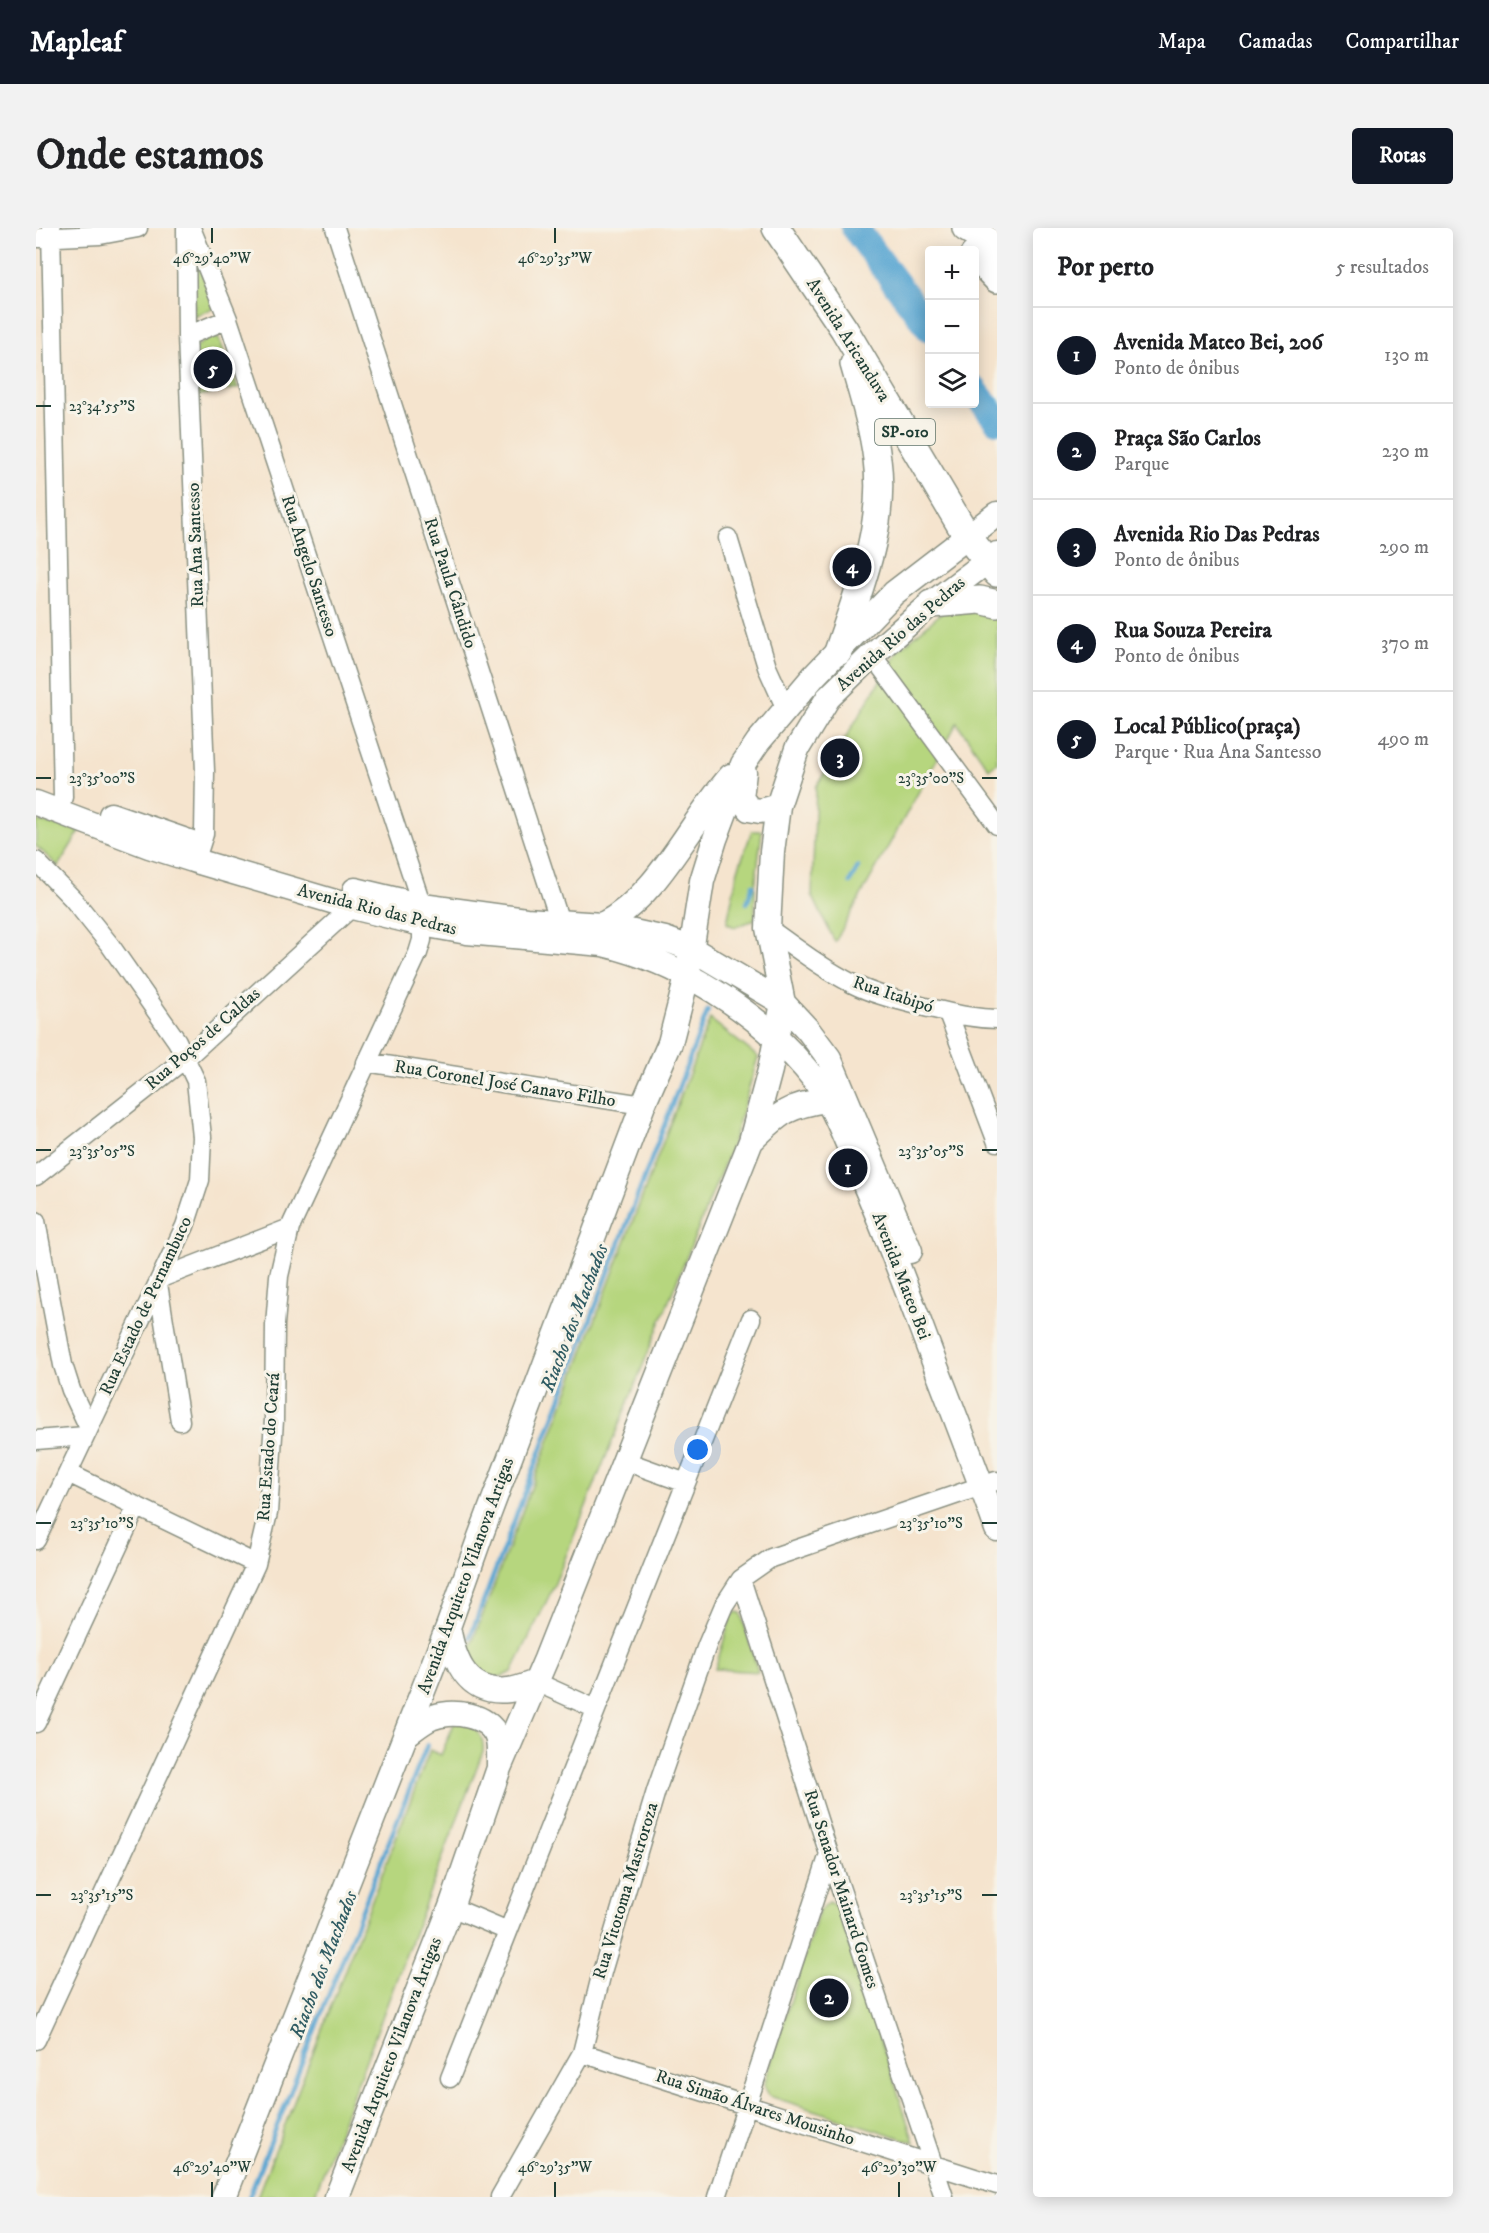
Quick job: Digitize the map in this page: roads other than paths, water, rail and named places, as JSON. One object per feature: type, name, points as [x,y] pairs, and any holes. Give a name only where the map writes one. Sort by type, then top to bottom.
[{"type":"highway","name":"Avenida Aricanduva","points":[[776,228],[843,329],[967,536],[994,563]]},
{"type":"highway","points":[[949,228],[966,246]]},
{"type":"highway","points":[[966,228],[997,246]]},
{"type":"highway","points":[[979,259],[997,279]]},
{"type":"highway","points":[[838,652],[867,567],[875,531],[879,495],[877,459],[870,422],[843,329]]},
{"type":"highway","points":[[931,604],[980,600],[997,604]]},
{"type":"main road","name":"Avenida Rio das Pedras","points":[[692,950],[702,881],[714,839],[745,762],[758,742],[814,676],[894,593],[997,514]]},
{"type":"main road","name":"Avenida Rio das Pedras","points":[[783,1003],[768,928],[772,852],[778,806],[797,749],[828,698],[872,655],[931,604],[994,563]]},
{"type":"main road","points":[[745,762],[741,798],[749,809],[760,811],[778,806]]},
{"type":"main road","points":[[602,925],[627,911],[641,897],[710,802],[745,762]]},
{"type":"main road","name":"Avenida Rio das Pedras","points":[[36,787],[52,804],[198,854],[356,899],[422,915],[487,915],[560,931],[625,949],[687,976],[751,1016],[777,1039]]},
{"type":"main road","name":"Avenida Rio das Pedras","points":[[560,931],[602,925],[665,939],[692,950],[783,1003]]},
{"type":"main road","name":"Avenida Arquiteto Vilanova Artigas","points":[[224,2197],[407,1734],[643,1105],[670,1043],[692,950]]},
{"type":"main road","name":"Avenida Arquiteto Vilanova Artigas","points":[[337,2197],[451,1907],[499,1768],[625,1461],[751,1141],[761,1109],[783,1003]]},
{"type":"main road","name":"Avenida Mateo Bei","points":[[783,1003],[808,1030],[829,1058],[896,1215],[992,1484],[996,1522]]},
{"type":"main road","name":"Avenida Mateo Bei","points":[[777,1039],[806,1069],[827,1100],[992,1484]]},
{"type":"main road","points":[[751,1141],[778,1114],[789,1108],[827,1100]]},
{"type":"main road","points":[[448,1627],[455,1658],[473,1681],[494,1690],[509,1690],[536,1682]]},
{"type":"main road","points":[[407,1734],[430,1718],[441,1715],[454,1714],[478,1719],[487,1724],[497,1737],[499,1768]]},
{"type":"street","points":[[52,804],[46,234],[100,235],[138,228]]},
{"type":"street","name":"Rua Ana Santesso","points":[[186,228],[187,336],[205,771],[205,814],[198,854]]},
{"type":"street","name":"Rua Angelo Santesso","points":[[191,228],[228,319],[422,915]]},
{"type":"street","name":"Rua Paula Cândido","points":[[335,228],[560,931]]},
{"type":"street","points":[[187,336],[228,319]]},
{"type":"street","points":[[728,538],[767,667],[786,709]]},
{"type":"street","points":[[872,655],[997,825]]},
{"type":"street","name":"Rua Estado de Pernambuco","points":[[36,861],[55,878],[87,915],[177,1041],[196,1081],[202,1137],[200,1180],[185,1226],[36,1540]]},
{"type":"street","name":"Rua Poços de Caldas","points":[[36,1176],[186,1058],[356,899]]},
{"type":"street","name":"Rua Estado do Ceará","points":[[36,2040],[256,1564],[268,1513],[274,1420],[275,1325],[279,1276],[290,1228],[418,953],[422,940],[422,915]]},
{"type":"street","name":"Rua Itabipó","points":[[768,928],[822,966],[855,985],[891,999],[978,1019],[997,1019]]},
{"type":"street","points":[[948,1012],[997,1142]]},
{"type":"street","name":"Rua Coronel José Canavo Filho","points":[[366,1062],[643,1105]]},
{"type":"street","points":[[36,1221],[63,1365],[87,1432],[36,1440]]},
{"type":"street","points":[[180,1421],[159,1281],[290,1228]]},
{"type":"street","points":[[450,2078],[751,1319]]},
{"type":"street","points":[[625,1461],[686,1483]]},
{"type":"street","points":[[68,1473],[256,1564]]},
{"type":"street","points":[[741,1579],[771,1558],[992,1484]]},
{"type":"street","points":[[36,1724],[137,1506]]},
{"type":"street","name":"Rua Senador Mainard Gomes","points":[[741,1579],[829,1854],[944,2197]]},
{"type":"street","name":"Rua Vitotoma Mastroroza","points":[[500,2197],[582,2053],[602,1972],[656,1791],[707,1645],[724,1605],[741,1579]]},
{"type":"street","points":[[536,1682],[596,1709]]},
{"type":"street","points":[[717,2197],[829,1854]]},
{"type":"street","points":[[451,1907],[508,1931]]},
{"type":"street","name":"Rua Simão Álvares Mousinho","points":[[582,2053],[997,2185]]},
{"type":"waterway","points":[[855,228],[925,322]]},
{"type":"waterway","points":[[979,397],[997,420]]},
{"type":"waterway","name":"Riacho dos Machados","points":[[850,882],[858,867]]},
{"type":"waterway","name":"Riacho dos Machados","points":[[747,903],[753,885]]},
{"type":"waterway","name":"Riacho dos Machados","points":[[470,1637],[708,1010]]},
{"type":"waterway","name":"Riacho dos Machados","points":[[249,2197],[427,1745]]},
{"type":"place","name":"Local Público(praça)","points":[[213,369]]},
{"type":"place","name":"Rua Souza Pereira","points":[[852,567]]},
{"type":"place","name":"Avenida Rio Das Pedras","points":[[840,758]]},
{"type":"place","name":"Avenida Mateo Bei, 206","points":[[848,1168]]},
{"type":"place","name":"Praça São Carlos","points":[[829,1998]]}]
